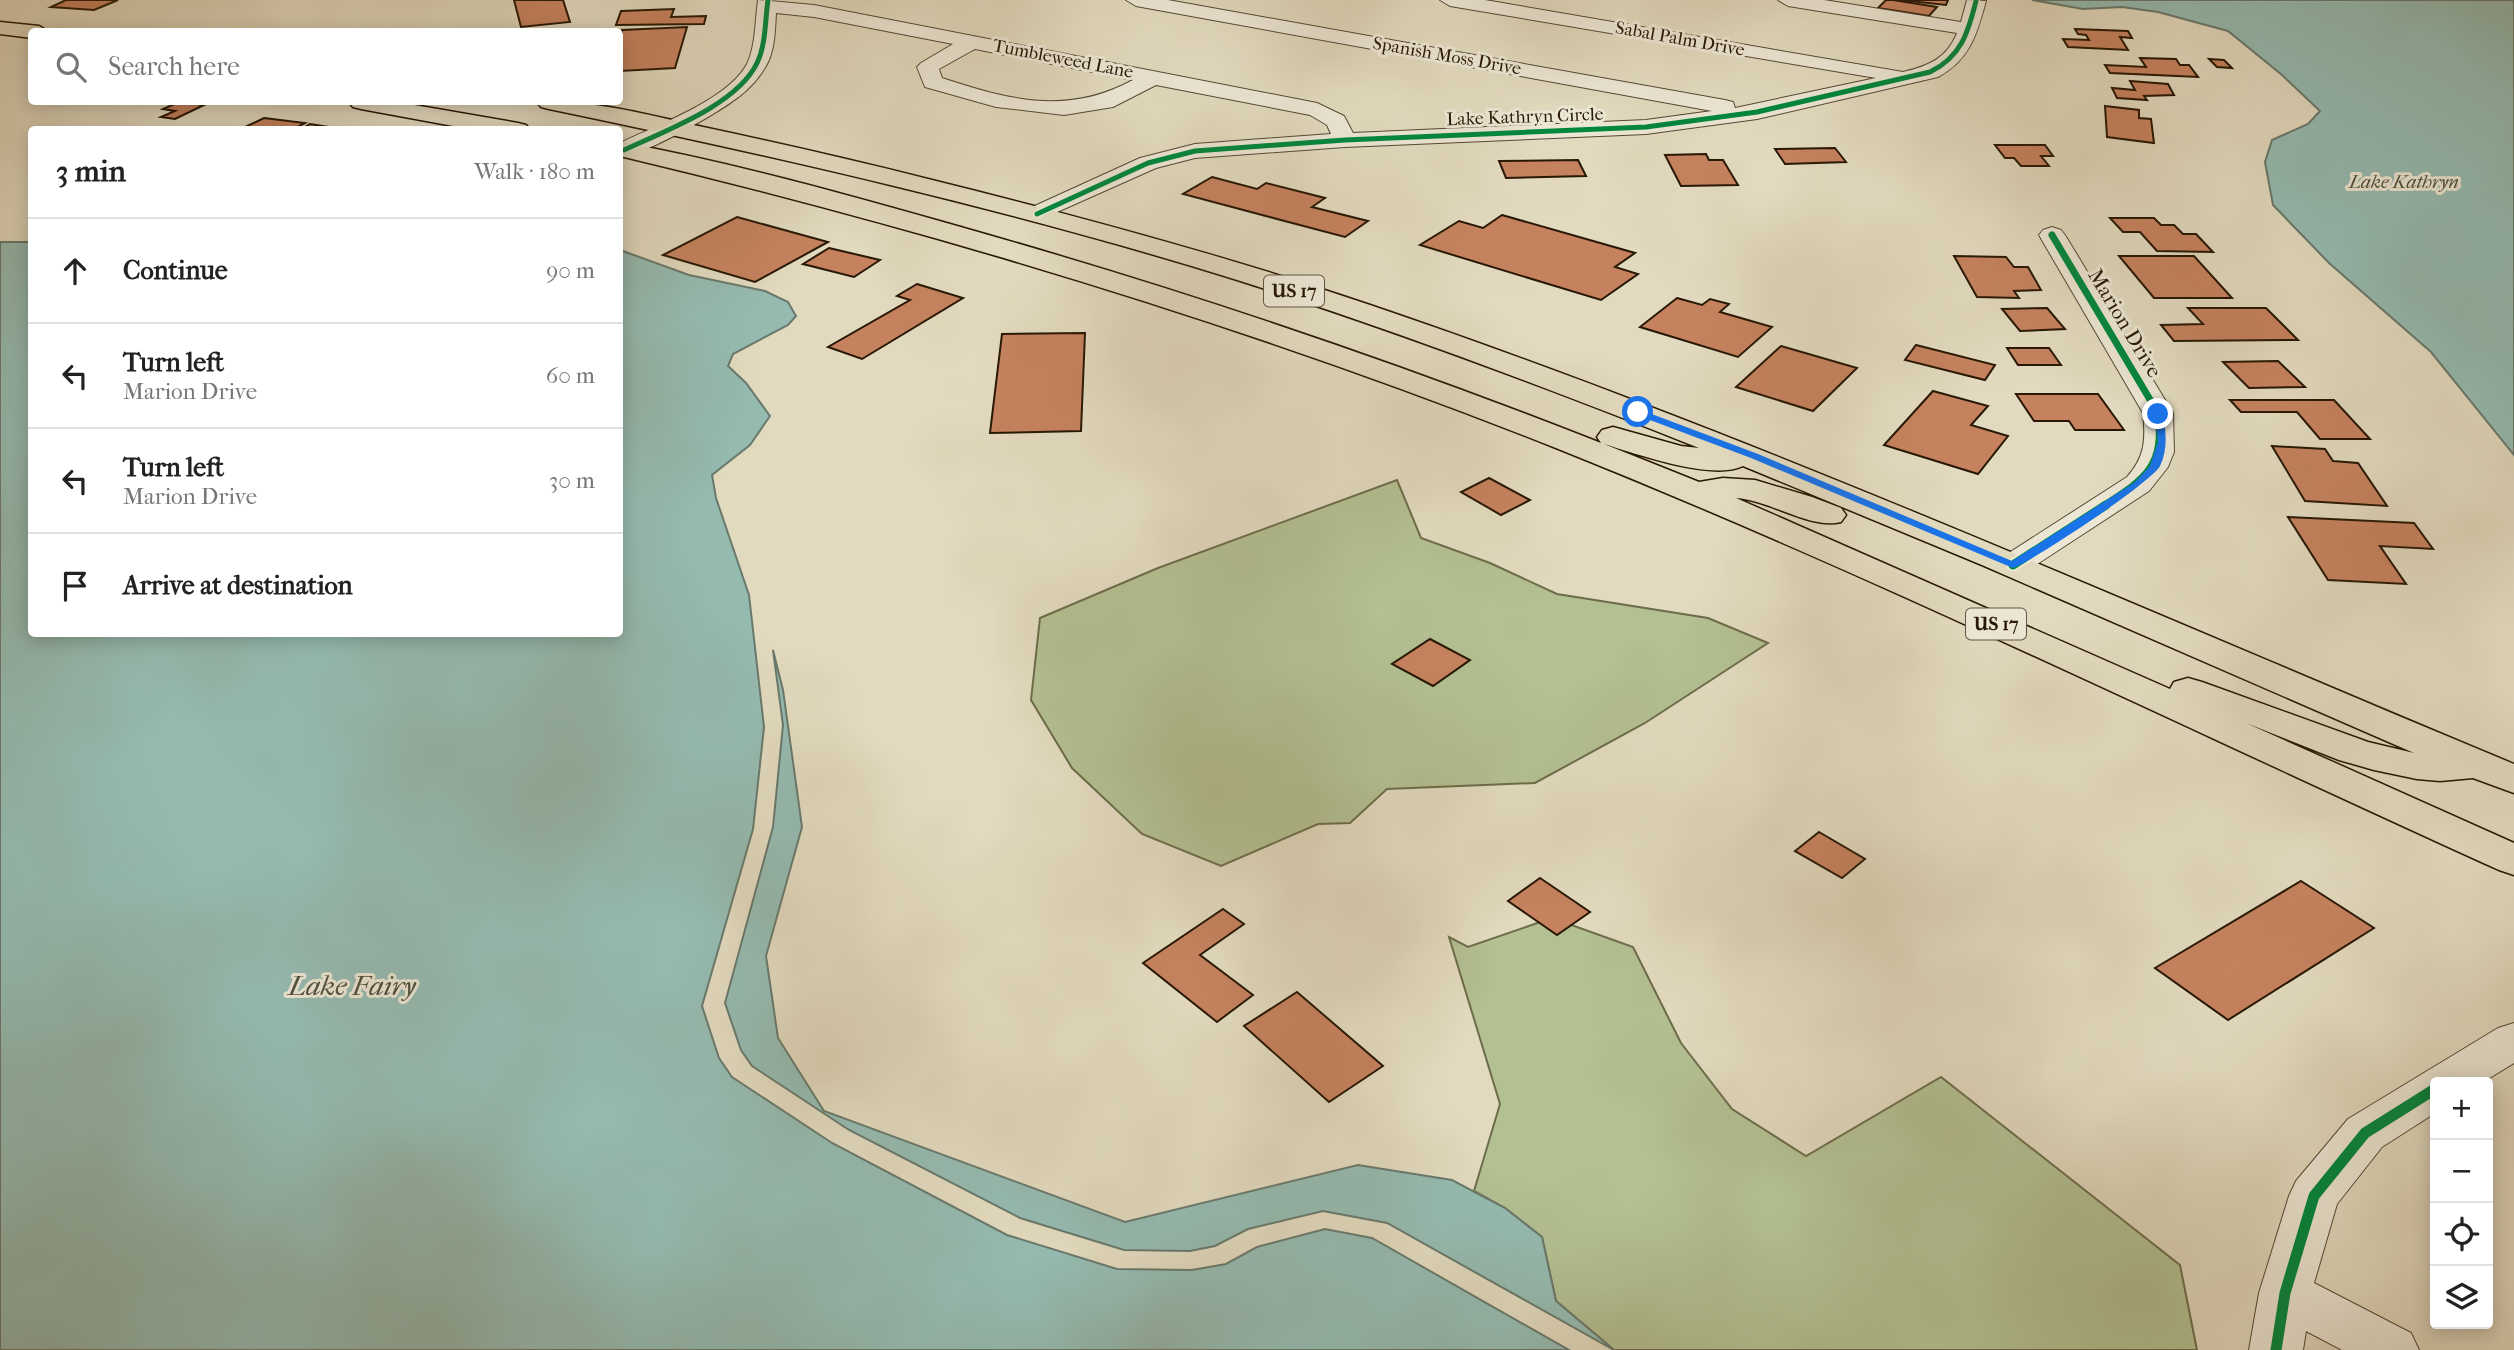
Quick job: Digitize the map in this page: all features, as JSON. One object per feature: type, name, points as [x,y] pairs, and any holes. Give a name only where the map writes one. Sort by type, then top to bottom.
[{"type":"main road","points":[[0,28],[28,31]]},
{"type":"main road","points":[[378,105],[496,126]]},
{"type":"main road","name":"US 17","points":[[564,105],[672,126],[884,174],[1037,214],[1336,304],[1464,347],[1754,456],[2497,773]]},
{"type":"main road","name":"US 17","points":[[623,150],[916,222],[1065,264],[1358,362],[1471,404],[1695,493],[2026,638],[2514,860]]},
{"type":"main road","points":[[759,182],[882,197],[972,216],[998,218],[1037,214]]},
{"type":"main road","points":[[1065,264],[1077,260],[1113,260],[1175,275],[1336,304]]},
{"type":"main road","points":[[1471,404],[1641,443],[1679,456],[1721,461],[1754,456]]},
{"type":"main road","points":[[1695,493],[1718,487],[1752,489],[1783,497],[1860,527],[2013,565]]},
{"type":"main road","points":[[2026,638],[2240,706],[2374,759],[2404,766],[2497,773]]},
{"type":"street","name":"Spanish Moss Drive","points":[[1136,0],[1757,112]]},
{"type":"street","name":"Sabal Palm Drive","points":[[1450,0],[1910,77]]},
{"type":"street","points":[[1788,0],[1968,29]]},
{"type":"street","name":"Lake Kathryn Circle","points":[[1037,214],[1148,163],[1224,148],[1345,139],[1593,130],[1658,125],[1757,112],[1910,77],[1944,66],[1958,56],[1976,1]]},
{"type":"street","points":[[623,150],[728,95],[746,81],[758,62],[767,3]]},
{"type":"street","name":"Tumbleweed Lane","points":[[767,3],[1154,76],[1317,110],[1336,121],[1345,139]]},
{"type":"street","points":[[972,42],[928,67],[933,82],[964,93],[1015,104],[1064,108],[1105,102],[1154,76]]},
{"type":"street","name":"Marion Drive","points":[[2013,565],[2138,484],[2155,467],[2162,442],[2158,414],[2052,235]]},
{"type":"street","points":[[2454,1077],[2514,1040]]},
{"type":"street","points":[[2276,1350],[2285,1293],[2314,1196],[2365,1133],[2430,1092]]},
{"type":"street","points":[[2285,1293],[2392,1350]]},
{"type":"green space","points":[[1397,480],[1421,538],[1490,563],[1557,594],[1708,618],[1768,643],[1645,723],[1535,783],[1387,789],[1350,823],[1318,824],[1221,866],[1142,834],[1072,768],[1031,700],[1040,618],[1158,568]]},
{"type":"green space","points":[[1552,918],[1633,947],[1681,1043],[1732,1109],[1806,1156],[1941,1077],[2180,1265],[2197,1350],[1614,1350],[1556,1301],[1542,1237],[1505,1208],[1474,1191],[1500,1104],[1449,937],[1468,947]]},
{"type":"water","name":"Lake Kathryn","points":[[2032,0],[2514,0],[2514,455],[2431,352],[2329,263],[2273,205],[2265,162],[2272,140],[2308,124],[2320,111],[2282,75],[2228,31],[2158,12],[2122,7],[2083,9]]},
{"type":"water","name":"Lake Fairy","points":[[0,242],[28,242],[28,637],[623,637],[623,251],[689,275],[765,291],[788,302],[796,316],[788,325],[733,354],[728,366],[746,383],[770,416],[750,445],[712,475],[716,498],[749,595],[764,727],[753,829],[702,1006],[719,1058],[732,1077],[832,1143],[1007,1235],[1117,1269],[1192,1270],[1226,1264],[1257,1247],[1325,1229],[1372,1238],[1569,1350],[0,1350]]},
{"type":"water","points":[[773,650],[783,690],[802,827],[766,956],[778,1038],[824,1111],[1125,1222],[1358,1165],[1452,1180],[1505,1208],[1542,1237],[1556,1301],[1614,1350],[1387,1223],[1323,1211],[1248,1229],[1215,1246],[1190,1251],[1124,1250],[1020,1218],[849,1130],[752,1066],[741,1050],[725,1003],[773,827],[783,725]]},
{"type":"building","points":[[66,0],[118,0],[94,10],[51,7]]},
{"type":"building","points":[[514,0],[563,0],[570,22],[521,27]]},
{"type":"building","points":[[1886,0],[1937,7],[1929,16],[1878,8]]},
{"type":"building","points":[[1900,0],[1948,0],[1946,5]]},
{"type":"building","points":[[674,9],[671,17],[706,16],[704,24],[616,25],[621,11]]},
{"type":"building","points":[[687,27],[675,68],[623,71],[623,30]]},
{"type":"building","points":[[2075,29],[2128,31],[2132,38],[2120,37],[2128,50],[2068,47],[2063,39],[2089,40]]},
{"type":"building","points":[[2140,58],[2176,59],[2180,65],[2189,65],[2198,77],[2110,73],[2105,65],[2146,67]]},
{"type":"building","points":[[2209,59],[2224,60],[2232,68],[2217,67]]},
{"type":"building","points":[[2130,81],[2168,84],[2174,95],[2144,96],[2147,100],[2117,98],[2112,88],[2135,90]]},
{"type":"building","points":[[172,105],[204,105],[175,119],[161,117],[175,111],[163,109]]},
{"type":"building","points":[[2105,106],[2139,110],[2139,118],[2151,119],[2154,143],[2107,137]]},
{"type":"building","points":[[264,118],[305,123],[299,126],[247,126]]},
{"type":"building","points":[[1995,145],[2045,145],[2053,156],[2041,156],[2049,166],[2021,166],[2014,158],[2005,158]]},
{"type":"building","points":[[1835,148],[1846,162],[1785,164],[1775,149]]},
{"type":"building","points":[[1706,154],[1709,160],[1723,160],[1738,185],[1681,186],[1665,155]]},
{"type":"building","points":[[1578,160],[1586,176],[1506,178],[1499,161]]},
{"type":"building","points":[[1212,177],[1257,189],[1266,183],[1325,198],[1312,207],[1368,221],[1345,237],[1183,194]]},
{"type":"building","points":[[1502,215],[1635,253],[1615,267],[1638,274],[1601,300],[1420,245],[1459,221],[1483,228]]},
{"type":"building","points":[[737,217],[828,242],[755,282],[663,255]]},
{"type":"building","points":[[2110,218],[2154,218],[2161,225],[2174,225],[2183,234],[2196,234],[2213,252],[2157,251],[2140,232],[2123,232]]},
{"type":"building","points":[[829,248],[880,260],[854,277],[803,264]]},
{"type":"building","points":[[1954,256],[2006,257],[2014,267],[2028,267],[2041,290],[2014,291],[2019,298],[1977,297]]},
{"type":"building","points":[[2119,256],[2194,256],[2232,298],[2154,298]]},
{"type":"building","points":[[917,284],[963,298],[862,359],[828,347],[910,300],[897,296]]},
{"type":"building","points":[[1677,298],[1702,305],[1710,299],[1729,304],[1720,312],[1772,327],[1738,357],[1640,327]]},
{"type":"building","points":[[2047,308],[2065,329],[2020,331],[2002,309]]},
{"type":"building","points":[[2188,308],[2266,308],[2298,340],[2174,341],[2161,325],[2203,324]]},
{"type":"building","points":[[1085,333],[1081,431],[990,433],[1002,334]]},
{"type":"building","points":[[1916,345],[1995,365],[1985,380],[1905,360]]},
{"type":"building","points":[[1781,346],[1857,368],[1813,411],[1736,387]]},
{"type":"building","points":[[2007,348],[2049,348],[2061,365],[2018,365]]},
{"type":"building","points":[[2278,361],[2305,387],[2249,388],[2223,362]]},
{"type":"building","points":[[1933,391],[1988,406],[1971,425],[2008,436],[1978,474],[1884,445]]},
{"type":"building","points":[[2016,394],[2098,394],[2124,430],[2075,430],[2069,421],[2034,421]]},
{"type":"building","points":[[2230,400],[2334,400],[2370,439],[2320,439],[2297,412],[2241,412]]},
{"type":"building","points":[[2272,446],[2325,449],[2333,461],[2358,463],[2387,506],[2305,501]]},
{"type":"building","points":[[1489,478],[1530,500],[1501,515],[1461,492]]},
{"type":"building","points":[[2288,517],[2414,523],[2433,549],[2380,546],[2406,584],[2328,580]]},
{"type":"building","points":[[1430,639],[1470,660],[1433,686],[1392,664]]},
{"type":"building","points":[[1819,832],[1865,859],[1842,878],[1795,851]]},
{"type":"building","points":[[1540,878],[1590,912],[1557,935],[1508,901]]},
{"type":"building","points":[[2301,881],[2374,928],[2228,1020],[2155,968]]},
{"type":"building","points":[[1223,909],[1244,924],[1200,955],[1253,995],[1217,1022],[1143,963]]},
{"type":"building","points":[[1297,992],[1383,1066],[1329,1102],[1244,1026]]},
{"type":"cycle path","points":[[624,150],[698,114],[734,90],[748,77],[757,64],[762,49],[768,0]]},
{"type":"cycle path","points":[[1037,214],[1148,163],[1195,151],[1345,140],[1646,127],[1757,112],[1930,72],[1942,66],[1951,60],[1963,44],[1976,1]]},
{"type":"cycle path","points":[[2013,565],[2138,484],[2156,460],[2160,444],[2158,413],[2052,235]]},
{"type":"cycle path","points":[[2276,1350],[2285,1293],[2314,1196],[2365,1133],[2430,1092]]},
{"type":"route","points":[[1638,412],[1754,456],[2013,565],[2138,484],[2155,467],[2162,442],[2158,414]]}]
